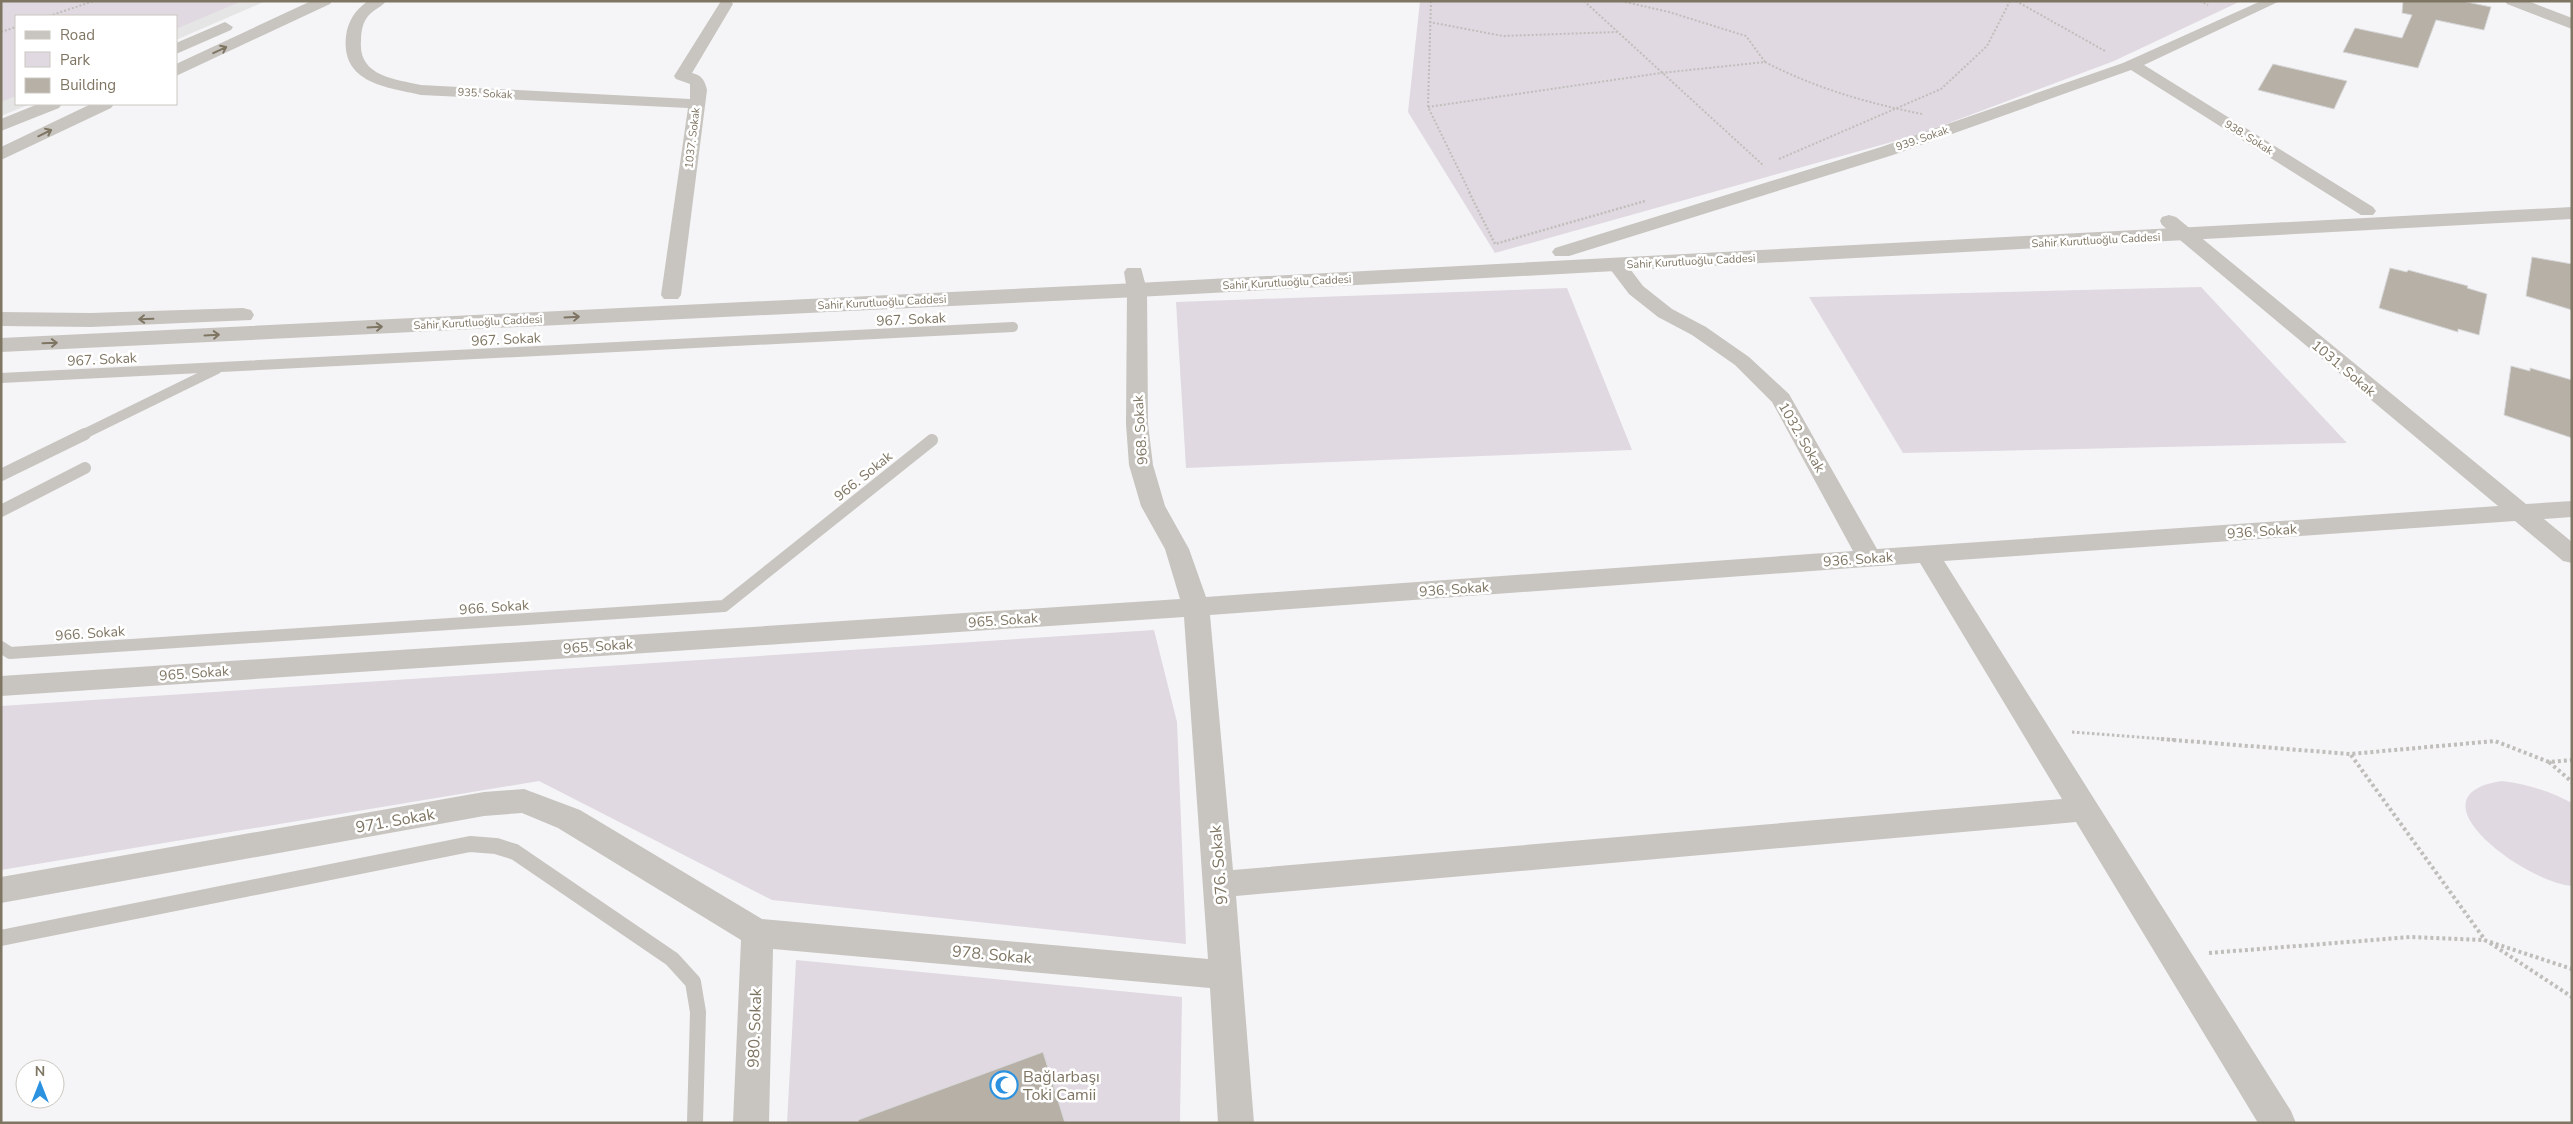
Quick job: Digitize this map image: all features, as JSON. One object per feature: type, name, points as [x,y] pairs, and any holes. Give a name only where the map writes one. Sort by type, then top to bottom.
[{"type":"street","points":[[178,70],[324,1]]},
{"type":"street","name":"935. Sokak","points":[[379,1],[363,10],[354,24],[352,52],[358,66],[378,79],[421,90],[696,104]]},
{"type":"street","name":"939. Sokak","points":[[1562,252],[1887,150],[2130,65],[2273,1]]},
{"type":"street","points":[[2513,1],[2572,24]]},
{"type":"street","name":"1037. Sokak","points":[[671,295],[698,83],[693,78],[682,76],[726,4]]},
{"type":"street","points":[[178,48],[238,22]]},
{"type":"street","name":"938. Sokak","points":[[2130,65],[2367,211]]},
{"type":"street","points":[[1,126],[51,105]]},
{"type":"street","points":[[1,154],[103,105]]},
{"type":"street","name":"Sahir Kurutluoğlu Caddesi","points":[[1,319],[148,319],[671,295],[1617,265],[2176,228],[2367,211],[2572,198]]},
{"type":"street","name":"Sahir Kurutluoğlu Caddesi","points":[[1,345],[1136,281],[1562,252],[2572,213]]},
{"type":"street","name":"1031. Sokak","points":[[2176,228],[2572,555]]},
{"type":"street","name":"1032. Sokak","points":[[1617,265],[1636,290],[1657,307],[1699,331],[1742,360],[1781,399],[1869,558]]},
{"type":"street","name":"968. Sokak","points":[[1136,281],[1137,424],[1141,464],[1153,506],[1177,549],[1196,608]]},
{"type":"street","name":"936. Sokak","points":[[1196,608],[1869,558],[2572,509]]},
{"type":"street","points":[[1926,554],[2278,1123]]},
{"type":"street","name":"965. Sokak","points":[[1,686],[1196,608]]},
{"type":"street","name":"976. Sokak","points":[[1196,608],[1220,884],[1236,1123]]},
{"type":"street","name":"971. Sokak","points":[[1,890],[474,805],[524,801],[569,819],[757,933]]},
{"type":"street","points":[[1220,884],[2082,809]]},
{"type":"street","name":"978. Sokak","points":[[757,933],[1226,975]]},
{"type":"street","name":"980. Sokak","points":[[751,1123],[757,933]]},
{"type":"lane","name":"967. Sokak","points":[[1,378],[1013,327]]},
{"type":"lane","points":[[1,475],[222,367]]},
{"type":"lane","name":"966. Sokak","points":[[1,647],[10,653],[724,606],[932,440]]},
{"type":"lane","points":[[1,511],[85,468]]},
{"type":"lane","points":[[1,938],[470,844],[496,846],[516,852],[664,953],[693,982],[698,1012],[694,1123]]},
{"type":"path","points":[[52,15],[94,1]]},
{"type":"path","points":[[1431,1],[1428,107],[1495,244],[1653,198]]},
{"type":"path","points":[[1584,1],[1764,166],[1755,168]]},
{"type":"path","points":[[1621,1],[1670,12],[1746,36],[1765,62],[1824,90],[1861,102],[1930,115]]},
{"type":"path","points":[[1773,162],[1941,89],[1988,46],[2010,1]]},
{"type":"path","points":[[2016,1],[2130,65]]},
{"type":"path","points":[[2200,1],[2208,5]]},
{"type":"path","points":[[1429,22],[1503,36],[1618,32]]},
{"type":"path","points":[[1,32],[15,27]]},
{"type":"path","points":[[1428,107],[1661,73],[1765,62]]},
{"type":"path","points":[[2034,729],[2350,754],[2495,741],[2549,762],[2572,782]]},
{"type":"path","points":[[2350,754],[2484,940],[2572,996]]},
{"type":"path","points":[[2549,762],[2572,760]]},
{"type":"path","points":[[2173,955],[2411,937],[2484,940],[2572,969]]},
{"type":"shaded area","points":[[1,1],[266,1],[178,39],[178,15],[15,15],[15,105],[28,105],[1,116]]},
{"type":"green space","points":[[1,1],[242,1],[178,28],[178,15],[15,15],[15,96],[1,102]]},
{"type":"green space","points":[[1420,1],[2241,1],[2114,61],[1917,135],[1495,253],[1408,112]]},
{"type":"green space","points":[[2201,287],[2347,443],[1903,453],[1809,297]]},
{"type":"green space","points":[[1567,288],[1632,450],[1186,468],[1176,302]]},
{"type":"green space","points":[[1154,630],[1177,722],[1186,944],[772,900],[539,781],[1,870],[1,706]]},
{"type":"green space","points":[[2502,781],[2538,789],[2572,803],[2572,886],[2551,881],[2527,870],[2503,855],[2483,837],[2469,819],[2466,803],[2475,789]]},
{"type":"green space","points":[[796,960],[1182,997],[1180,1123],[787,1123]]},
{"type":"building","points":[[2403,1],[2462,1],[2491,7],[2484,30],[2436,20],[2418,68],[2343,52],[2355,28],[2402,38],[2412,15],[2402,13]]},
{"type":"building","points":[[2273,64],[2347,81],[2334,109],[2258,90]]},
{"type":"building","points":[[2532,257],[2572,264],[2572,310],[2526,296]]},
{"type":"building","points":[[2390,268],[2407,272],[2408,270],[2468,286],[2467,288],[2487,294],[2479,335],[2458,329],[2458,332],[2379,308]]},
{"type":"building","points":[[2511,366],[2530,371],[2530,368],[2572,380],[2572,438],[2504,415]]},
{"type":"building","name":"Bağlarbaşı Toki Camii","points":[[1043,1052],[1065,1123],[859,1123],[858,1120]]},
{"type":"place","name":"Bağlarbaşı Toki Camii","points":[[1004,1085]]}]
